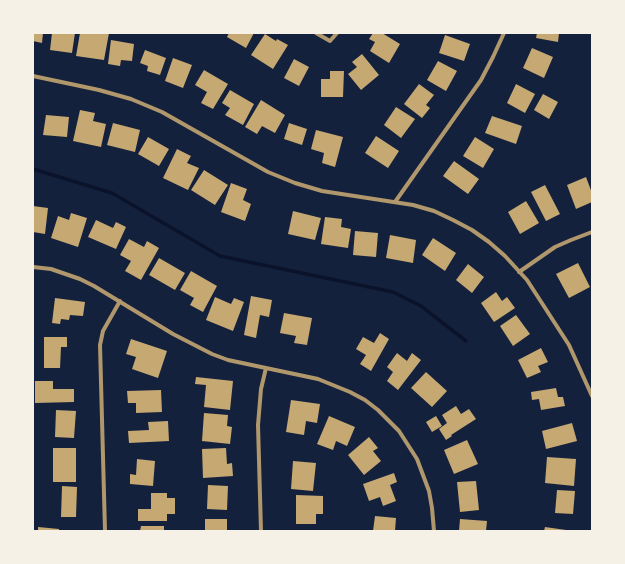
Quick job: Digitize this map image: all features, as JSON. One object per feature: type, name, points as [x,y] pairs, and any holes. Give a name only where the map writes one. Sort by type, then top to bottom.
[{"type":"street","points":[[316,33],[330,41],[337,33]]},
{"type":"street","points":[[395,202],[481,80],[504,33]]},
{"type":"street","points":[[33,76],[100,90],[131,99],[162,112],[268,172],[295,183],[322,191],[413,205],[434,211],[472,230],[505,256],[538,295],[569,345],[592,395]]},
{"type":"street","points":[[519,272],[555,247],[592,232]]},
{"type":"street","points":[[33,267],[51,269],[80,279],[120,301],[173,334],[212,354],[228,360],[318,379],[365,400],[387,419],[408,445],[424,475],[432,508],[434,531]]},
{"type":"street","points":[[105,531],[100,345],[103,331],[120,301]]},
{"type":"street","points":[[261,531],[258,424],[261,389],[266,368]]},
{"type":"building","points":[[33,33],[43,33],[42,43],[33,41]]},
{"type":"building","points":[[52,33],[75,33],[72,53],[50,50]]},
{"type":"building","points":[[80,33],[109,33],[104,60],[76,56]]},
{"type":"building","points":[[229,33],[254,33],[246,48],[227,37]]},
{"type":"building","points":[[373,33],[382,33],[400,44],[389,63],[370,51],[375,42],[369,39]]},
{"type":"building","points":[[537,33],[559,33],[558,42],[536,38]]},
{"type":"building","points":[[265,34],[276,41],[277,39],[288,45],[273,69],[251,55]]},
{"type":"building","points":[[445,35],[470,44],[464,61],[439,53]]},
{"type":"building","points":[[111,40],[134,44],[132,61],[121,60],[120,66],[108,64]]},
{"type":"building","points":[[532,48],[553,57],[544,78],[523,68]]},
{"type":"building","points":[[145,50],[166,58],[160,75],[147,71],[148,66],[140,63]]},
{"type":"building","points":[[362,54],[379,75],[361,90],[348,74],[357,67],[352,62]]},
{"type":"building","points":[[173,58],[192,65],[183,88],[165,81]]},
{"type":"building","points":[[294,59],[309,67],[299,86],[284,78]]},
{"type":"building","points":[[438,61],[457,71],[446,91],[427,80]]},
{"type":"building","points":[[204,70],[228,84],[213,109],[201,103],[207,92],[195,85]]},
{"type":"building","points":[[330,71],[344,71],[343,97],[321,97],[321,79],[330,79]]},
{"type":"building","points":[[419,84],[434,95],[426,105],[430,108],[422,118],[404,104]]},
{"type":"building","points":[[516,84],[535,94],[525,113],[507,103]]},
{"type":"building","points":[[230,90],[254,104],[243,125],[225,115],[230,108],[222,103]]},
{"type":"building","points":[[543,94],[558,102],[549,119],[534,110]]},
{"type":"building","points":[[261,100],[285,115],[275,133],[262,126],[257,134],[245,127]]},
{"type":"building","points":[[396,107],[415,119],[401,138],[384,125]]},
{"type":"building","points":[[80,110],[95,113],[93,121],[106,124],[101,147],[73,141]]},
{"type":"building","points":[[46,115],[69,117],[67,137],[43,135]]},
{"type":"building","points":[[492,116],[522,126],[516,144],[485,133]]},
{"type":"building","points":[[113,123],[140,130],[135,152],[107,145]]},
{"type":"building","points":[[289,123],[307,129],[302,145],[284,139]]},
{"type":"building","points":[[316,130],[343,137],[335,167],[322,163],[324,153],[311,149]]},
{"type":"building","points":[[376,136],[399,151],[388,168],[365,153]]},
{"type":"building","points":[[148,137],[169,149],[159,166],[138,154]]},
{"type":"building","points":[[475,137],[494,149],[483,168],[463,156]]},
{"type":"building","points":[[177,149],[191,156],[187,163],[199,168],[188,190],[163,178]]},
{"type":"building","points":[[454,161],[479,179],[468,194],[443,176]]},
{"type":"building","points":[[204,170],[228,185],[215,205],[191,190]]},
{"type":"building","points":[[586,177],[592,193],[592,202],[576,209],[567,185]]},
{"type":"building","points":[[231,183],[247,189],[243,200],[251,204],[245,221],[221,212]]},
{"type":"building","points":[[545,185],[560,214],[546,221],[531,192]]},
{"type":"building","points":[[526,201],[539,223],[520,234],[508,212]]},
{"type":"building","points":[[33,206],[48,208],[45,234],[33,232]]},
{"type":"building","points":[[293,211],[321,218],[315,240],[288,234]]},
{"type":"building","points":[[71,213],[87,218],[78,247],[51,238],[58,216],[69,220]]},
{"type":"building","points":[[325,217],[342,219],[341,227],[351,229],[348,248],[321,244]]},
{"type":"building","points":[[96,220],[113,228],[116,222],[126,227],[116,249],[88,237]]},
{"type":"building","points":[[355,231],[378,233],[376,257],[353,255]]},
{"type":"building","points":[[390,235],[416,240],[413,263],[386,258]]},
{"type":"building","points":[[433,238],[456,253],[445,271],[422,255]]},
{"type":"building","points":[[129,239],[144,247],[147,241],[159,248],[141,280],[125,271],[131,261],[120,255]]},
{"type":"building","points":[[159,258],[185,273],[175,290],[149,275]]},
{"type":"building","points":[[578,263],[590,287],[569,298],[556,274]]},
{"type":"building","points":[[468,264],[484,277],[472,293],[456,280]]},
{"type":"building","points":[[191,271],[217,286],[203,312],[190,305],[194,298],[180,290]]},
{"type":"building","points":[[496,292],[502,301],[507,297],[515,308],[494,322],[481,303]]},
{"type":"building","points":[[251,296],[272,300],[269,317],[260,315],[256,338],[244,335]]},
{"type":"building","points":[[215,297],[231,304],[234,298],[244,302],[233,331],[206,320]]},
{"type":"building","points":[[55,298],[85,302],[83,316],[70,315],[69,320],[61,319],[60,324],[52,323]]},
{"type":"building","points":[[284,313],[312,318],[307,345],[294,343],[296,336],[280,333]]},
{"type":"building","points":[[516,315],[530,334],[513,346],[500,326]]},
{"type":"building","points":[[380,333],[389,339],[371,371],[360,364],[366,355],[356,349],[363,337],[374,343]]},
{"type":"building","points":[[44,337],[67,337],[67,347],[61,347],[60,368],[44,368]]},
{"type":"building","points":[[131,339],[167,351],[158,378],[132,369],[136,357],[126,354]]},
{"type":"building","points":[[541,348],[548,362],[538,366],[541,372],[527,378],[518,360]]},
{"type":"building","points":[[397,353],[407,361],[412,353],[421,360],[398,390],[387,381],[393,372],[387,367]]},
{"type":"building","points":[[426,372],[447,391],[432,407],[411,388]]},
{"type":"building","points":[[196,377],[233,381],[230,410],[204,407],[206,385],[195,384]]},
{"type":"building","points":[[35,381],[53,381],[53,389],[74,389],[74,402],[35,403]]},
{"type":"building","points":[[556,388],[558,397],[563,397],[565,406],[541,410],[539,399],[532,400],[531,392]]},
{"type":"building","points":[[161,390],[162,412],[136,413],[136,403],[128,403],[127,391]]},
{"type":"building","points":[[291,400],[320,404],[317,423],[306,421],[304,435],[286,432]]},
{"type":"building","points":[[456,406],[461,414],[469,409],[476,419],[451,435],[452,436],[446,440],[439,429],[447,423],[442,415]]},
{"type":"building","points":[[56,410],[76,411],[74,438],[55,437]]},
{"type":"building","points":[[204,413],[228,415],[227,426],[232,427],[230,444],[202,441]]},
{"type":"building","points":[[329,416],[355,427],[347,446],[336,441],[333,450],[317,444]]},
{"type":"building","points":[[436,416],[442,426],[432,432],[426,422]]},
{"type":"building","points":[[168,421],[169,441],[129,443],[128,431],[149,430],[148,422]]},
{"type":"building","points":[[572,423],[577,441],[546,449],[542,431]]},
{"type":"building","points":[[369,437],[378,448],[373,451],[381,461],[364,475],[348,455]]},
{"type":"building","points":[[467,440],[478,464],[454,474],[444,450]]},
{"type":"building","points":[[53,448],[76,448],[76,482],[53,482]]},
{"type":"building","points":[[226,448],[227,464],[232,463],[233,476],[203,478],[202,449]]},
{"type":"building","points":[[547,457],[576,459],[574,486],[545,483]]},
{"type":"building","points":[[137,459],[155,461],[153,486],[130,484],[130,474],[136,475]]},
{"type":"building","points":[[293,461],[316,463],[313,491],[291,489]]},
{"type":"building","points":[[394,473],[397,482],[390,485],[396,501],[383,506],[380,497],[369,501],[363,484]]},
{"type":"building","points":[[476,481],[479,510],[460,512],[457,482]]},
{"type":"building","points":[[208,485],[228,486],[227,510],[207,509]]},
{"type":"building","points":[[62,486],[77,487],[76,517],[61,517]]},
{"type":"building","points":[[557,490],[575,491],[573,514],[555,513]]},
{"type":"building","points":[[151,493],[167,493],[167,498],[175,498],[175,514],[167,514],[167,521],[138,521],[138,509],[151,509]]},
{"type":"building","points":[[296,495],[323,496],[323,514],[316,514],[316,524],[296,524]]},
{"type":"building","points":[[375,516],[396,518],[395,531],[373,531]]},
{"type":"building","points":[[205,519],[227,519],[227,531],[205,531]]},
{"type":"building","points":[[460,519],[487,521],[486,531],[459,531]]},
{"type":"building","points":[[141,526],[164,526],[164,531],[140,531]]},
{"type":"building","points":[[38,527],[59,529],[59,531],[38,531]]},
{"type":"building","points":[[545,527],[566,530],[566,531],[544,531]]},
{"type":"waterway","points":[[33,169],[112,193],[220,256],[393,292],[421,306],[466,341]]}]
